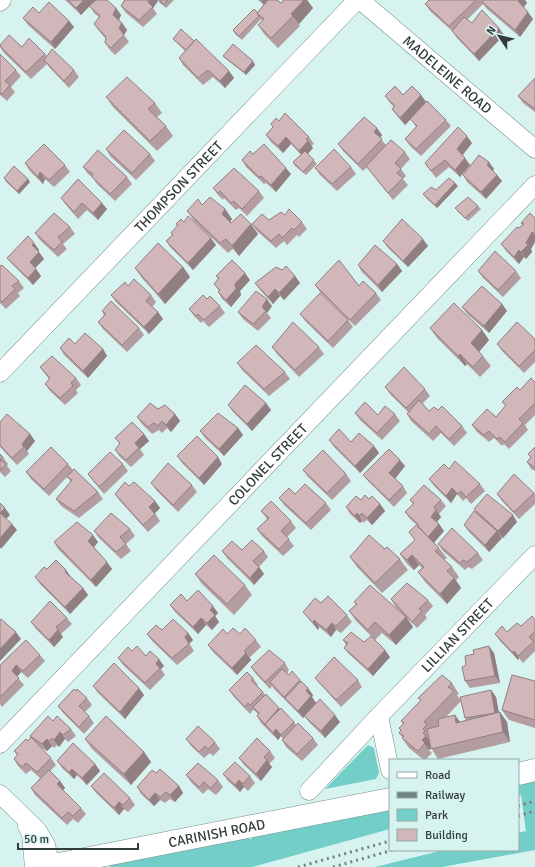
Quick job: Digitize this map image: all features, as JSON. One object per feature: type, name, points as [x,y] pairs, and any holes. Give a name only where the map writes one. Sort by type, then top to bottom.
[{"type":"street","name":"MADELEINE ROAD","points":[[359,0],[535,149]]},
{"type":"street","name":"THOMPSON STREET","points":[[0,373],[359,0]]},
{"type":"street","name":"COLONEL STREET","points":[[0,744],[535,186]]},
{"type":"street","name":"LILLIAN STREET","points":[[309,792],[379,716],[535,555]]},
{"type":"street","points":[[379,716],[389,765]]},
{"type":"street","points":[[519,774],[535,770]]},
{"type":"street","points":[[0,794],[37,830],[46,845],[43,866]]},
{"type":"street","name":"CARINISH ROAD","points":[[43,866],[389,799]]},
{"type":"green space","points":[[368,745],[374,748],[379,773],[376,779],[325,789]]},
{"type":"green space","points":[[535,780],[535,850],[442,867],[375,867],[440,851],[519,851],[519,833],[526,831],[521,795],[519,796],[519,783]]},
{"type":"green space","points":[[389,808],[389,829],[252,867],[110,867],[109,863],[248,836],[249,839],[252,839],[252,835]]},
{"type":"building","points":[[68,0],[84,0],[76,8]]},
{"type":"building","points":[[96,0],[107,0],[116,8],[113,15],[122,23],[119,28],[124,35],[111,48],[105,43],[106,37],[94,24],[100,16],[89,6]]},
{"type":"building","points":[[125,0],[149,0],[148,2],[153,7],[139,20],[121,6]]},
{"type":"building","points":[[159,0],[168,0],[164,4]]},
{"type":"building","points":[[268,0],[277,0],[281,3],[284,0],[304,0],[291,14],[293,16],[271,38],[258,25],[264,19],[257,13]]},
{"type":"building","points":[[429,0],[476,0],[449,26],[425,4]]},
{"type":"building","points":[[484,0],[519,0],[518,1],[528,12],[515,30],[482,2]]},
{"type":"building","points":[[49,2],[69,21],[51,42],[23,18],[33,7],[39,13]]},
{"type":"building","points":[[254,9],[259,16],[239,36],[233,30]]},
{"type":"building","points":[[482,10],[499,28],[474,54],[452,31],[464,17],[472,23]]},
{"type":"building","points":[[181,29],[194,41],[186,50],[173,39]]},
{"type":"building","points":[[9,35],[22,47],[29,38],[45,54],[26,72],[0,46]]},
{"type":"building","points":[[196,39],[229,71],[220,81],[208,70],[198,78],[179,58]]},
{"type":"building","points":[[233,44],[253,61],[244,72],[223,56]]},
{"type":"building","points":[[52,49],[74,70],[64,81],[44,60]]},
{"type":"building","points":[[0,54],[16,70],[5,81],[10,85],[2,94],[0,93]]},
{"type":"building","points":[[127,77],[155,103],[148,109],[166,126],[150,141],[106,97]]},
{"type":"building","points":[[535,78],[535,109],[518,96]]},
{"type":"building","points":[[395,86],[403,95],[412,86],[421,95],[400,118],[392,109],[395,106],[385,96]]},
{"type":"building","points":[[427,101],[446,120],[416,149],[405,139],[417,126],[410,119]]},
{"type":"building","points":[[285,113],[309,137],[306,139],[308,141],[299,151],[286,137],[278,146],[266,135],[273,127],[271,124],[276,118],[279,121]]},
{"type":"building","points":[[364,117],[377,128],[374,132],[382,139],[358,164],[338,144]]},
{"type":"building","points":[[458,127],[467,136],[457,149],[465,158],[455,170],[445,160],[431,171],[425,163]]},
{"type":"building","points":[[124,130],[150,154],[132,173],[106,149]]},
{"type":"building","points":[[391,140],[405,152],[395,163],[401,169],[397,173],[403,178],[388,193],[366,166]]},
{"type":"building","points":[[44,144],[65,165],[49,180],[40,172],[38,177],[25,163]]},
{"type":"building","points":[[264,144],[286,168],[271,185],[261,176],[259,177],[242,160],[250,151],[253,154]]},
{"type":"building","points":[[334,149],[351,167],[332,184],[315,168]]},
{"type":"building","points":[[98,150],[127,177],[110,194],[92,177],[93,174],[83,167]]},
{"type":"building","points":[[305,151],[314,160],[303,172],[293,162]]},
{"type":"building","points":[[479,155],[489,162],[487,165],[497,175],[481,192],[463,175]]},
{"type":"building","points":[[14,166],[28,179],[17,191],[4,178]]},
{"type":"building","points":[[234,168],[259,191],[242,209],[234,201],[231,203],[220,191],[218,193],[213,188]]},
{"type":"building","points":[[449,178],[455,183],[435,205],[423,194],[431,187],[436,190]]},
{"type":"building","points":[[78,179],[102,203],[93,213],[82,203],[74,212],[61,198]]},
{"type":"building","points":[[210,197],[225,209],[222,214],[231,223],[241,214],[251,224],[232,246],[226,239],[220,243],[187,211],[198,199],[202,205]]},
{"type":"building","points":[[468,197],[478,206],[465,218],[455,208]]},
{"type":"building","points":[[289,209],[302,222],[294,230],[292,228],[282,238],[279,234],[271,241],[252,224],[262,214],[269,220],[281,212],[285,215]]},
{"type":"building","points":[[54,213],[70,227],[58,237],[62,242],[54,250],[35,233]]},
{"type":"building","points":[[530,213],[535,218],[535,234],[532,232],[526,243],[528,245],[521,252],[519,250],[514,257],[501,244],[517,227],[519,228],[524,224],[521,223]]},
{"type":"building","points":[[188,216],[211,238],[188,263],[166,241],[173,235],[171,233],[178,225],[176,224],[181,219],[184,222]]},
{"type":"building","points":[[402,219],[423,239],[403,261],[383,241]]},
{"type":"building","points":[[28,236],[34,243],[32,245],[39,252],[30,262],[36,269],[28,278],[7,258]]},
{"type":"building","points":[[158,243],[183,267],[158,294],[135,268]]},
{"type":"building","points":[[375,245],[397,264],[378,285],[358,265]]},
{"type":"building","points":[[495,251],[516,271],[498,290],[478,271]]},
{"type":"building","points":[[232,260],[245,273],[235,284],[236,289],[226,300],[218,292],[220,290],[214,284],[219,278],[216,276]]},
{"type":"building","points":[[339,260],[359,286],[363,281],[376,293],[350,320],[315,285]]},
{"type":"building","points":[[2,265],[19,281],[12,286],[15,289],[2,302],[0,300],[0,266]]},
{"type":"building","points":[[286,266],[295,276],[279,293],[275,289],[268,297],[255,283],[276,267],[282,270]]},
{"type":"building","points":[[134,279],[151,295],[146,301],[158,312],[144,327],[111,295],[125,282],[128,286]]},
{"type":"building","points":[[482,286],[502,304],[484,326],[462,307]]},
{"type":"building","points":[[256,291],[267,299],[262,307],[266,311],[253,324],[238,312]]},
{"type":"building","points":[[320,293],[348,320],[328,341],[300,314]]},
{"type":"building","points":[[203,295],[207,299],[210,296],[220,306],[204,320],[198,314],[196,316],[189,309]]},
{"type":"building","points":[[111,301],[139,328],[122,345],[98,322],[106,314],[102,311]]},
{"type":"building","points":[[454,303],[482,330],[471,343],[483,356],[473,367],[460,354],[458,356],[430,328]]},
{"type":"building","points":[[293,322],[319,347],[295,370],[272,347]]},
{"type":"building","points":[[517,322],[535,339],[535,350],[519,366],[497,344]]},
{"type":"building","points":[[85,333],[103,349],[83,371],[60,348],[69,338],[75,344]]},
{"type":"building","points":[[256,345],[285,372],[264,389],[237,363]]},
{"type":"building","points":[[52,356],[76,378],[71,383],[73,386],[60,398],[45,384],[50,378],[40,367]]},
{"type":"building","points":[[404,367],[425,389],[406,408],[385,387]]},
{"type":"building","points":[[531,378],[535,382],[535,403],[519,419],[523,423],[505,442],[500,437],[497,439],[489,431],[484,435],[472,425],[487,409],[496,417],[506,405],[502,402],[517,387],[520,390]]},
{"type":"building","points":[[245,385],[266,403],[247,424],[228,405]]},
{"type":"building","points":[[419,400],[429,411],[434,407],[438,410],[442,406],[462,426],[449,439],[436,426],[429,434],[407,414]]},
{"type":"building","points":[[365,402],[378,415],[385,406],[395,414],[377,433],[355,413]]},
{"type":"building","points":[[150,403],[158,409],[165,405],[175,414],[166,425],[162,421],[158,426],[154,423],[148,427],[137,417]]},
{"type":"building","points":[[218,413],[238,428],[219,449],[200,431]]},
{"type":"building","points":[[7,414],[30,434],[22,444],[24,447],[12,458],[0,445],[0,422]]},
{"type":"building","points":[[132,422],[144,434],[135,443],[139,448],[126,460],[115,450],[120,443],[115,438]]},
{"type":"building","points":[[339,429],[351,442],[359,433],[374,446],[355,466],[329,440]]},
{"type":"building","points":[[197,436],[218,457],[199,478],[177,456]]},
{"type":"building","points":[[51,447],[68,464],[44,489],[26,472]]},
{"type":"building","points":[[535,447],[535,468],[527,462],[531,457],[528,454]]},
{"type":"building","points":[[389,449],[400,460],[389,473],[403,486],[389,500],[363,475]]},
{"type":"building","points":[[323,450],[346,474],[327,493],[303,470]]},
{"type":"building","points":[[110,452],[123,464],[99,487],[88,474]]},
{"type":"building","points":[[0,460],[6,464],[0,470]]},
{"type":"building","points":[[455,461],[480,484],[466,497],[461,491],[458,494],[452,488],[446,496],[429,479],[444,464],[449,469]]},
{"type":"building","points":[[168,463],[192,485],[173,505],[151,483]]},
{"type":"building","points":[[74,469],[98,492],[74,511],[56,499],[72,480],[67,477]]},
{"type":"building","points":[[514,474],[534,493],[514,512],[497,494]]},
{"type":"building","points":[[125,482],[129,486],[134,482],[155,501],[149,507],[155,514],[143,525],[115,494]]},
{"type":"building","points":[[305,484],[326,503],[306,523],[279,498],[289,488],[295,494]]},
{"type":"building","points":[[424,485],[441,500],[434,507],[436,510],[431,517],[439,524],[428,537],[418,526],[419,525],[405,512],[414,503],[410,500]]},
{"type":"building","points":[[487,494],[513,515],[498,531],[474,509]]},
{"type":"building","points":[[365,495],[369,499],[372,496],[380,504],[367,518],[362,513],[359,516],[357,513],[355,516],[346,507],[356,496],[361,500]]},
{"type":"building","points":[[271,501],[291,521],[281,531],[289,539],[279,549],[257,529],[269,518],[261,511]]},
{"type":"building","points":[[0,503],[5,508],[0,513]]},
{"type":"building","points":[[474,511],[497,531],[485,545],[464,525]]},
{"type":"building","points":[[0,513],[12,524],[0,538]]},
{"type":"building","points":[[111,513],[130,529],[120,537],[126,544],[116,552],[94,531]]},
{"type":"building","points":[[77,522],[93,535],[88,541],[107,562],[91,580],[54,542]]},
{"type":"building","points":[[416,525],[439,548],[435,551],[452,567],[447,571],[454,578],[440,594],[418,572],[424,567],[412,555],[407,560],[400,554],[415,540],[409,532]]},
{"type":"building","points":[[452,528],[478,553],[467,562],[463,560],[460,563],[438,544]]},
{"type":"building","points":[[369,535],[385,549],[387,547],[400,559],[375,583],[350,557]]},
{"type":"building","points":[[252,540],[264,551],[253,561],[259,567],[250,578],[222,551],[232,541],[242,550]]},
{"type":"building","points":[[214,555],[245,585],[227,604],[195,574]]},
{"type":"building","points":[[56,560],[66,570],[65,572],[83,588],[65,607],[35,577],[44,567],[47,569]]},
{"type":"building","points":[[407,583],[428,600],[419,609],[422,611],[412,622],[391,599]]},
{"type":"building","points":[[370,585],[406,617],[389,635],[375,622],[368,630],[349,611],[357,604],[354,602]]},
{"type":"building","points":[[198,590],[213,606],[210,610],[215,615],[207,623],[201,618],[193,627],[170,605],[181,594],[187,601]]},
{"type":"building","points":[[328,596],[347,615],[336,626],[332,623],[326,630],[314,620],[313,623],[303,612],[315,598],[321,603]]},
{"type":"building","points":[[50,601],[67,618],[56,627],[58,630],[49,640],[31,622]]},
{"type":"building","points":[[532,616],[535,620],[535,631],[529,637],[534,641],[518,656],[514,651],[513,653],[495,634],[502,626],[507,632],[517,623],[521,626]]},
{"type":"building","points":[[1,619],[16,632],[0,649],[0,620]]},
{"type":"building","points":[[173,619],[188,633],[185,637],[189,644],[172,658],[147,634],[156,625],[162,630]]},
{"type":"building","points":[[233,628],[240,634],[245,628],[256,640],[244,651],[246,653],[232,668],[208,645],[223,629],[227,634]]},
{"type":"building","points":[[351,632],[364,642],[371,636],[385,650],[368,669],[344,648],[348,643],[343,640]]},
{"type":"building","points":[[26,640],[40,655],[23,671],[16,665],[12,671],[19,678],[0,697],[0,665]]},
{"type":"building","points":[[137,646],[146,656],[150,651],[159,659],[156,664],[160,668],[145,683],[118,658],[128,647],[132,651]]},
{"type":"building","points":[[489,646],[495,676],[465,681],[462,667],[466,665],[465,656],[474,654],[473,650]]},
{"type":"building","points":[[269,650],[285,663],[265,682],[251,667]]},
{"type":"building","points":[[334,657],[358,680],[336,700],[315,678]]},
{"type":"building","points":[[114,663],[139,688],[120,712],[93,686]]},
{"type":"building","points":[[282,669],[289,675],[292,671],[300,680],[284,697],[270,682]]},
{"type":"building","points":[[247,672],[253,678],[251,680],[263,692],[250,705],[248,703],[245,707],[229,690]]},
{"type":"building","points":[[442,675],[452,683],[448,687],[454,691],[424,722],[427,724],[423,729],[425,731],[423,733],[426,736],[422,740],[425,743],[418,751],[402,738],[404,736],[399,733],[401,730],[399,728],[404,723],[401,721],[421,700],[418,698]]},
{"type":"building","points":[[512,675],[535,681],[535,720],[502,710]]},
{"type":"building","points":[[301,681],[308,688],[306,691],[311,696],[298,711],[285,698]]},
{"type":"building","points":[[74,689],[76,691],[77,689],[87,698],[79,706],[89,716],[79,727],[58,706]]},
{"type":"building","points":[[491,690],[495,713],[465,718],[460,697]]},
{"type":"building","points":[[266,694],[279,708],[265,724],[257,716],[259,713],[253,707]]},
{"type":"building","points":[[320,699],[335,715],[321,731],[304,716]]},
{"type":"building","points":[[281,708],[294,722],[281,735],[276,729],[273,733],[265,724]]},
{"type":"building","points":[[500,712],[503,732],[431,749],[427,729],[439,726],[438,719],[455,715],[456,723]]},
{"type":"building","points":[[48,716],[53,721],[57,716],[71,729],[63,735],[60,732],[54,740],[52,738],[49,741],[47,739],[42,744],[30,736]]},
{"type":"building","points":[[106,716],[144,752],[124,774],[85,739]]},
{"type":"building","points":[[298,723],[313,738],[297,754],[282,740]]},
{"type":"building","points":[[198,726],[215,742],[208,749],[205,746],[199,752],[186,739]]},
{"type":"building","points":[[31,737],[51,758],[37,772],[26,763],[22,767],[14,759],[18,754],[14,751],[26,739],[28,741]]},
{"type":"building","points":[[257,738],[270,751],[264,757],[267,760],[256,774],[239,758]]},
{"type":"building","points":[[73,743],[95,764],[82,778],[72,769],[69,772],[57,761]]},
{"type":"building","points":[[235,762],[250,776],[243,784],[239,780],[235,785],[223,774]]},
{"type":"building","points":[[198,763],[218,780],[211,788],[204,782],[199,787],[186,775]]},
{"type":"building","points":[[160,769],[179,786],[170,795],[166,792],[160,797],[155,793],[149,800],[137,787],[152,770],[156,773]]},
{"type":"building","points":[[49,770],[60,781],[57,784],[81,808],[73,816],[68,812],[62,818],[31,788]]},
{"type":"building","points":[[104,773],[130,798],[123,805],[119,802],[114,808],[91,786]]},
{"type":"railway","points":[[519,806],[535,801]]},
{"type":"railway","points":[[519,816],[535,811]]},
{"type":"railway","points":[[298,867],[389,841]]},
{"type":"railway","points":[[333,867],[389,851]]}]
